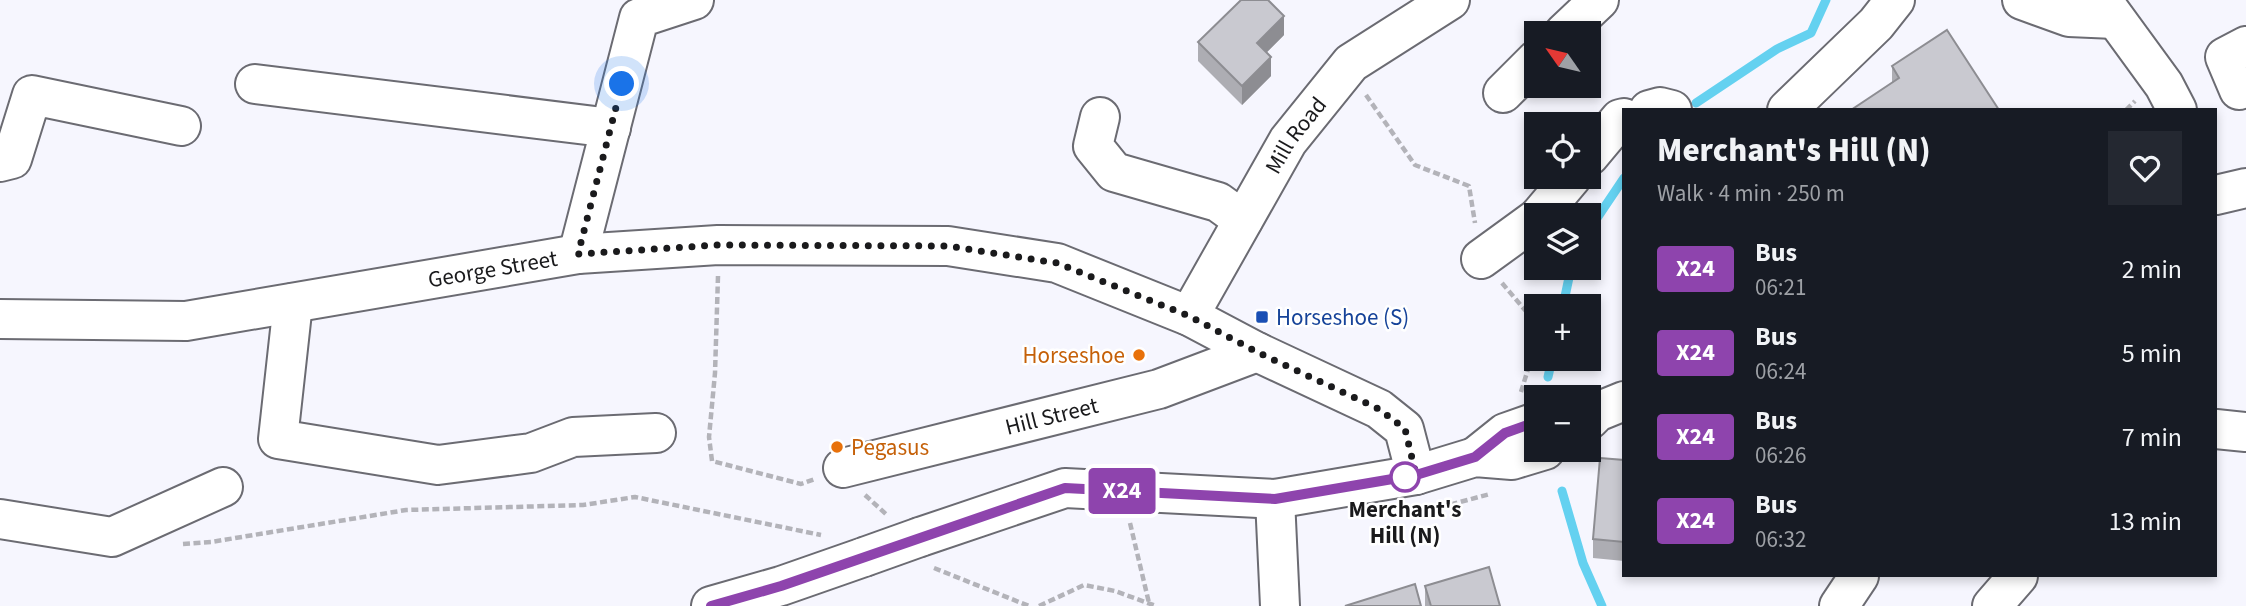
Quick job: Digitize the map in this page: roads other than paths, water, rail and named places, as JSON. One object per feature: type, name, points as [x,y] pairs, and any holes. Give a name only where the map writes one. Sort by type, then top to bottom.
[{"type":"street","points":[[578,254],[639,18],[694,0]]},
{"type":"street","name":"Mill Road","points":[[1189,316],[1288,141],[1351,63],[1450,0]]},
{"type":"street","points":[[1577,21],[1599,0]]},
{"type":"street","points":[[1789,108],[1875,24],[1895,0]]},
{"type":"street","points":[[2022,0],[2069,17],[2109,9],[2164,85],[2176,108]]},
{"type":"street","points":[[2239,90],[2225,57],[2246,46]]},
{"type":"street","points":[[1503,93],[1524,72]]},
{"type":"street","points":[[255,84],[611,128]]},
{"type":"street","points":[[0,162],[12,159],[32,95],[181,127]]},
{"type":"street","points":[[1100,117],[1093,146],[1114,172],[1218,202],[1243,220]]},
{"type":"street","points":[[1601,142],[1622,118]]},
{"type":"street","points":[[1550,203],[1562,189]]},
{"type":"street","points":[[1481,258],[1524,227]]},
{"type":"street","name":"George Street","points":[[0,319],[186,321],[578,254],[718,245],[948,246],[1057,263],[1189,316],[1257,352],[1379,409],[1405,429],[1416,475]]},
{"type":"street","points":[[293,303],[278,439],[438,466],[531,453],[573,437],[656,432]]},
{"type":"street","name":"Hill Street","points":[[843,468],[1159,389],[1257,352]]},
{"type":"street","points":[[1475,457],[1524,415]]},
{"type":"street","points":[[2217,429],[2246,432]]},
{"type":"street","points":[[711,606],[784,596],[864,557],[924,545],[1065,488],[1275,499],[1416,475],[1475,457],[1512,460],[1524,456]]},
{"type":"street","points":[[0,519],[112,537],[223,487]]},
{"type":"street","points":[[1275,499],[1280,606]]},
{"type":"street","points":[[1839,606],[1858,577]]},
{"type":"street","points":[[1993,606],[2017,577]]},
{"type":"waterway","points":[[1696,103],[1777,49],[1811,33],[1826,0]]},
{"type":"waterway","points":[[1601,212],[1622,181]]},
{"type":"waterway","points":[[1566,294],[1568,280]]},
{"type":"waterway","points":[[1548,377],[1549,371]]},
{"type":"waterway","points":[[1562,491],[1583,563],[1602,606]]},
{"type":"place","name":"Horseshoe (S)","points":[[1262,317]]},
{"type":"place","name":"Horseshoe","points":[[1139,355]]},
{"type":"place","name":"Pegasus","points":[[837,447]]},
{"type":"place","name":"Merchant's Hill (N)","points":[[1405,477]]}]
